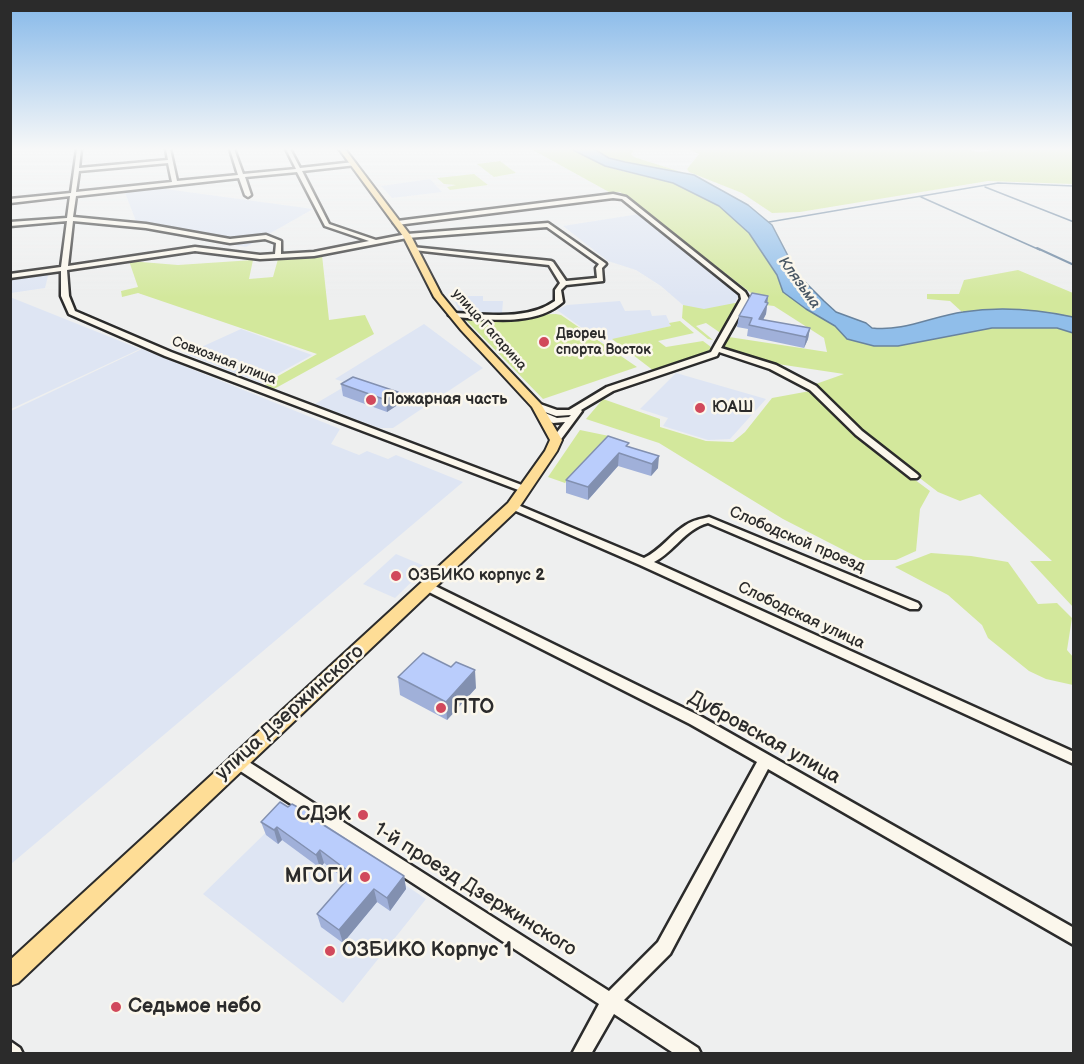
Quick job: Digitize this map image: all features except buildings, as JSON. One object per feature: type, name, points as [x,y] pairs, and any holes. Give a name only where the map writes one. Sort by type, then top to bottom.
[{"type":"main road","name":"улица Гагарина","points":[[379,199],[407,236],[437,295],[537,406],[556,440]]},
{"type":"main road","name":"улица Дзержинского","points":[[11,975],[237,761],[429,587],[513,506],[551,451],[556,440]]},
{"type":"street","points":[[10,201],[32,199]]},
{"type":"street","name":"Совхозная улица","points":[[75,199],[64,268],[64,296],[68,308],[93,323],[524,489]]},
{"type":"street","points":[[314,199],[327,225],[374,241]]},
{"type":"street","points":[[397,223],[577,199]]},
{"type":"street","points":[[537,406],[563,414],[610,389],[705,359],[717,349],[745,299],[743,293],[625,199]]},
{"type":"street","points":[[10,224],[72,219],[146,226],[230,241],[266,237],[279,242],[278,256]]},
{"type":"street","points":[[10,276],[195,249],[260,257],[278,256],[326,252],[407,236],[548,225],[603,264],[599,268],[601,280],[564,283],[558,290],[559,302],[543,312],[510,316],[453,315]]},
{"type":"street","points":[[414,248],[550,263],[564,283]]},
{"type":"street","points":[[717,349],[773,367],[813,388],[859,434],[914,477]]},
{"type":"street","points":[[556,440],[584,404]]},
{"type":"street","points":[[543,415],[556,422],[571,419]]},
{"type":"street","name":"Слободская улица","points":[[513,506],[644,562],[1074,758]]},
{"type":"street","name":"Слободской проезд","points":[[644,562],[653,560],[684,529],[697,521],[709,520],[914,606]]},
{"type":"street","name":"Дубровская улица","points":[[429,587],[695,720],[1074,937]]},
{"type":"street","points":[[581,1053],[610,1001],[664,948],[765,760]]},
{"type":"street","name":"1-й проезд Дзержинского","points":[[237,761],[692,1053]]},
{"type":"street","points":[[10,1050],[14,1053]]},
{"type":"shaded area","points":[[127,199],[237,199],[313,209],[246,247],[139,229]]},
{"type":"shaded area","points":[[639,214],[726,281],[739,296],[732,306],[691,312],[661,286],[636,270],[608,261],[563,226]]},
{"type":"shaded area","points":[[49,272],[45,288],[11,293],[10,278]]},
{"type":"shaded area","points":[[457,296],[483,296],[483,301],[503,301],[502,313],[460,312],[455,302]]},
{"type":"shaded area","points":[[10,297],[140,349],[11,409]]},
{"type":"shaded area","points":[[620,301],[625,311],[650,310],[652,316],[666,315],[671,326],[602,342],[557,310],[567,305]]},
{"type":"shaded area","points":[[424,324],[483,368],[393,428],[379,428],[315,404],[349,384],[335,379]]},
{"type":"shaded area","points":[[241,329],[312,355],[261,383],[186,354]]},
{"type":"shaded area","points":[[142,349],[340,429],[331,444],[359,455],[367,451],[388,459],[396,455],[463,482],[11,864],[11,411]]},
{"type":"shaded area","name":"ЮАШ","points":[[676,373],[766,399],[730,439],[708,440],[663,426],[668,418],[640,409]]},
{"type":"shaded area","name":"ОЗБИКО корпус 2","points":[[396,554],[427,567],[395,598],[363,584]]},
{"type":"shaded area","name":"ОЗБИКО Корпус 1","points":[[291,808],[426,899],[343,1003],[203,894]]},
{"type":"green space","points":[[629,199],[707,199],[719,206],[749,233],[777,275],[783,292],[835,326],[847,339],[874,346],[898,346],[992,328],[1057,328],[1073,333],[1073,607],[1030,561],[1052,561],[980,494],[960,501],[938,492],[866,437],[813,385],[844,374],[771,363],[723,348],[729,337],[827,352],[824,338],[774,306],[749,303],[751,293]]},
{"type":"green space","points":[[750,199],[881,199],[800,212],[772,213]]},
{"type":"green space","points":[[322,255],[329,320],[365,315],[374,334],[274,389],[264,384],[317,354],[138,293],[122,297],[121,291],[138,287],[129,261],[178,265],[253,260],[249,279],[273,277],[278,259]]},
{"type":"green space","points":[[1018,270],[1073,293],[1073,317],[1018,310],[962,312],[950,301],[927,299],[927,294],[959,294],[964,280]]},
{"type":"green space","points":[[740,302],[722,334],[706,323],[696,326],[713,340],[708,339],[682,318],[683,305],[704,309]]},
{"type":"green space","name":"Дворец спорта Восток","points":[[561,315],[637,367],[543,399],[463,317]]},
{"type":"green space","points":[[680,321],[694,333],[658,341],[666,347],[703,341],[711,347],[707,353],[654,371],[612,339],[671,326],[669,323]]},
{"type":"green space","points":[[810,391],[837,413],[856,436],[930,491],[920,509],[916,551],[896,560],[863,560],[783,519],[659,443],[586,419],[603,399],[660,419],[660,427],[706,441],[733,442],[745,432],[772,398]]},
{"type":"green space","points":[[580,430],[609,436],[565,483],[548,477]]},
{"type":"green space","points":[[931,553],[1008,562],[1038,604],[1057,603],[1072,618],[1067,650],[1073,657],[1073,685],[1046,679],[1029,671],[988,638],[982,625],[948,595],[895,567]]},
{"type":"water","name":"Клязьма","points":[[704,199],[737,199],[748,205],[772,225],[798,275],[824,301],[836,312],[866,323],[872,328],[895,328],[963,312],[1005,309],[1032,310],[1073,317],[1073,333],[1057,328],[992,328],[898,346],[874,346],[847,339],[835,326],[783,292],[777,275],[749,233],[719,206]]},
{"type":"waterway","points":[[769,222],[906,199]]},
{"type":"waterway","points":[[925,199],[1040,250]]},
{"type":"waterway","points":[[1015,199],[1074,222]]},
{"type":"waterway","points":[[1037,248],[1074,265]]},
{"type":"place","name":"Дворец спорта Восток","points":[[544,342]]},
{"type":"place","name":"Пожарная часть","points":[[371,400]]},
{"type":"place","name":"ЮАШ","points":[[700,408]]},
{"type":"place","name":"ОЗБИКО корпус 2","points":[[396,576]]},
{"type":"place","name":"ПТО","points":[[441,708]]},
{"type":"place","name":"СДЭК","points":[[363,815]]},
{"type":"place","name":"МГОГИ","points":[[365,877]]},
{"type":"place","name":"ОЗБИКО Корпус 1","points":[[330,951]]},
{"type":"place","name":"Седьмое небо","points":[[116,1007]]}]
